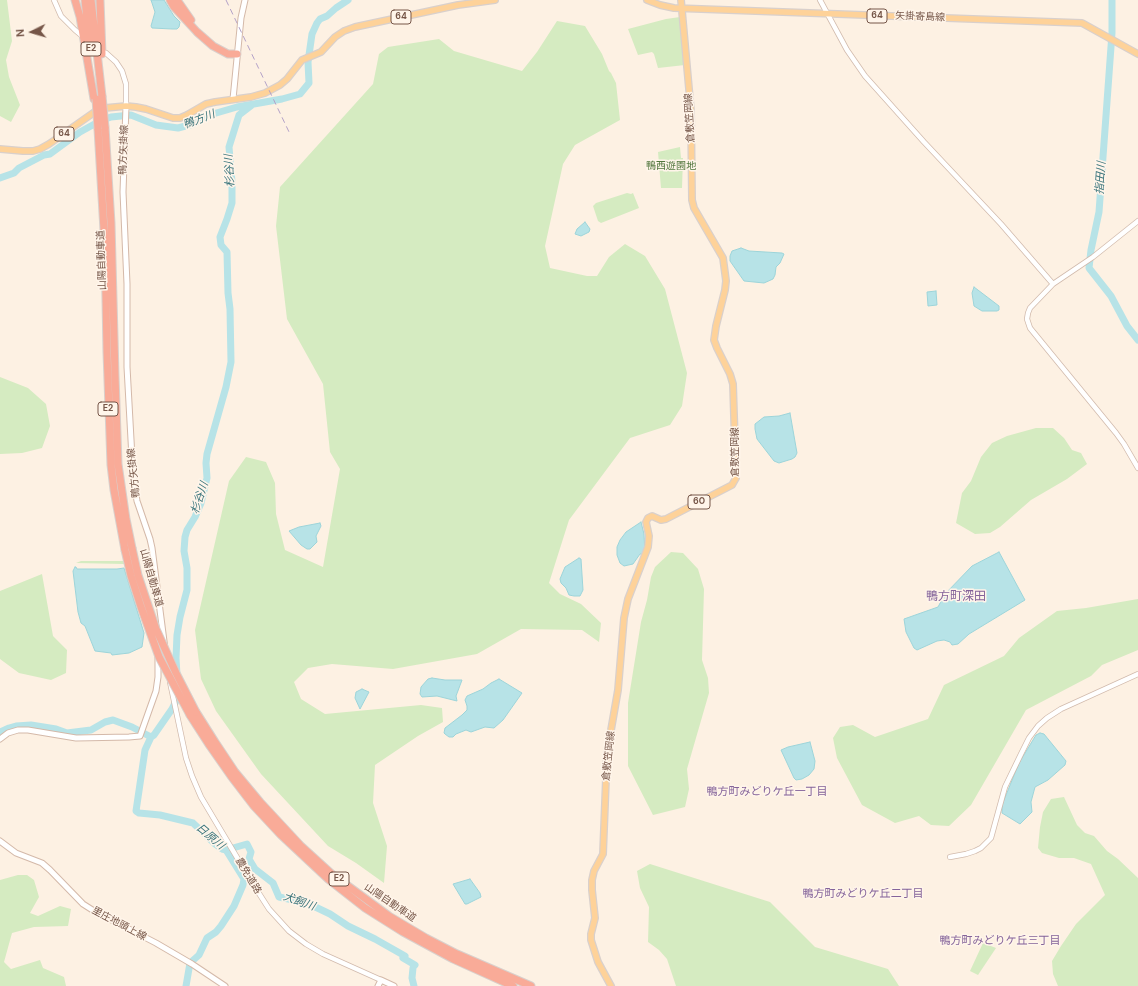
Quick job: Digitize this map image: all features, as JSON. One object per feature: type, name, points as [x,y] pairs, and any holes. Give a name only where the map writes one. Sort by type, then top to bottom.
[{"type":"highway","points":[[75,0],[97,98]]},
{"type":"highway","name":"山陽自動車道","points":[[85,0],[102,128],[109,247],[110,352],[115,464],[131,576],[157,650],[170,678],[231,766],[260,802],[300,845],[333,875],[369,902],[420,935],[457,954],[531,986]]},
{"type":"highway","name":"山陽自動車道","points":[[91,0],[101,81],[97,98]]},
{"type":"highway","points":[[100,0],[102,62],[101,81]]},
{"type":"highway","points":[[170,0],[174,7],[197,32],[213,46],[228,54],[237,54]]},
{"type":"highway","points":[[178,0],[192,22],[199,29],[216,43],[237,54]]},
{"type":"highway","name":"山陽自動車道","points":[[193,713],[210,746],[254,806],[281,835],[328,879],[366,908],[403,932],[453,960],[513,986]]},
{"type":"main road","points":[[232,99],[241,18],[245,0]]},
{"type":"main road","name":"64","points":[[0,149],[23,151],[36,150],[49,144],[96,111],[105,108],[146,108],[173,118],[180,118],[206,104],[258,95],[272,89],[287,79],[298,64],[304,59],[323,50],[335,37],[355,27],[458,5],[495,0]]},
{"type":"main road","name":"矢掛寄島線","points":[[646,0],[660,5],[682,8],[1082,23],[1138,54]]},
{"type":"main road","name":"倉敷笠岡線","points":[[611,986],[598,962],[591,940],[595,918],[592,880],[594,871],[603,854],[608,753],[618,685],[624,618],[628,600],[648,547],[649,536],[646,522],[648,518],[652,516],[661,520],[666,519],[732,485],[736,478],[733,384],[730,374],[714,340],[726,281],[721,254],[694,208],[692,200],[691,111],[681,0]]},
{"type":"main road","name":"鴨方矢掛線","points":[[126,108],[123,192],[128,291],[127,373],[133,476],[137,501],[152,548],[165,649]]},
{"type":"main road","points":[[0,739],[8,733],[23,730],[76,738],[138,736],[142,733],[158,681],[158,656],[161,651],[165,649]]},
{"type":"main road","points":[[158,681],[165,678],[170,682]]},
{"type":"main road","name":"里庄地頭上線","points":[[0,841],[16,853],[42,863],[83,904],[143,936],[225,986]]},
{"type":"main road","points":[[378,986],[381,980],[394,986]]},
{"type":"street","points":[[54,0],[61,16],[82,35]]},
{"type":"street","points":[[820,0],[847,50],[865,76],[924,142],[1001,224],[1053,284]]},
{"type":"street","points":[[106,52],[119,66],[124,77],[126,108]]},
{"type":"street","points":[[1138,221],[1093,257],[1053,284],[1030,308],[1028,313],[1028,324],[1030,328],[1116,433],[1138,468]]},
{"type":"street","name":"農免道路","points":[[165,649],[170,682],[186,758],[192,776],[201,797],[269,909],[289,931],[306,944],[381,980]]},
{"type":"street","points":[[950,857],[966,854],[981,848],[991,838],[1005,788],[1020,754],[1038,726],[1061,709],[1138,674]]},
{"type":"green space","points":[[0,0],[7,0],[12,41],[6,60],[9,77],[20,105],[11,122],[0,116]]},
{"type":"green space","points":[[680,17],[685,65],[658,68],[652,52],[638,55],[628,29]]},
{"type":"green space","points":[[557,21],[585,26],[602,54],[616,83],[620,120],[575,145],[563,164],[545,246],[550,268],[587,276],[597,276],[609,257],[625,244],[645,256],[665,289],[687,373],[682,406],[670,425],[630,438],[569,520],[549,583],[560,594],[581,604],[601,623],[599,642],[582,630],[521,629],[477,654],[393,669],[332,664],[308,668],[294,682],[301,699],[325,714],[421,705],[442,708],[443,722],[418,736],[375,765],[373,803],[387,846],[384,883],[356,863],[328,846],[261,774],[216,711],[201,679],[195,630],[229,481],[246,457],[266,462],[275,483],[276,514],[285,550],[323,567],[340,469],[330,452],[323,384],[287,319],[276,226],[280,187],[373,84],[379,54],[388,47],[439,39],[454,51],[522,71],[537,52]]},
{"type":"green space","name":"鴨西遊園地","points":[[680,147],[681,158],[683,158],[682,188],[661,188],[658,152]]},
{"type":"green space","points":[[627,193],[633,193],[639,208],[601,223],[598,221],[593,206],[596,203]]},
{"type":"green space","points":[[0,377],[28,388],[46,404],[50,426],[42,448],[22,453],[0,454]]},
{"type":"green space","points":[[1036,428],[1053,428],[1064,438],[1072,450],[1081,453],[1087,464],[1067,479],[1031,500],[1000,527],[990,533],[975,534],[956,523],[962,493],[971,481],[981,457],[992,443],[1007,436]]},
{"type":"green space","points":[[671,552],[683,553],[698,569],[704,589],[702,660],[708,678],[709,693],[687,769],[689,789],[685,807],[653,815],[628,766],[628,703],[641,622],[651,577],[655,567]]},
{"type":"green space","points":[[81,561],[123,561],[124,564],[76,563]]},
{"type":"green space","points":[[42,574],[53,636],[67,650],[66,673],[51,680],[19,673],[0,659],[0,591]]},
{"type":"green space","points":[[1138,599],[1138,650],[1102,665],[1091,676],[1026,710],[971,805],[949,826],[931,825],[919,816],[895,823],[862,805],[837,758],[833,738],[840,727],[853,725],[875,737],[928,719],[944,685],[1004,656],[1019,638],[1057,611],[1086,608]]},
{"type":"green space","points":[[1064,797],[1077,825],[1085,833],[1094,836],[1107,851],[1138,878],[1138,986],[1058,986],[1053,974],[1052,961],[1061,946],[1076,924],[1105,895],[1091,864],[1074,858],[1059,858],[1042,853],[1038,848],[1043,812],[1051,799]]},
{"type":"green space","points":[[650,864],[770,902],[815,947],[888,969],[899,986],[676,986],[667,959],[659,950],[648,942],[649,907],[640,888],[637,871]]},
{"type":"green space","points":[[18,875],[27,875],[34,880],[39,897],[30,913],[38,916],[60,906],[71,909],[68,926],[34,927],[12,933],[4,962],[11,969],[40,960],[43,968],[64,977],[66,986],[0,986],[0,880]]},
{"type":"green space","points":[[983,943],[996,948],[978,975],[970,971]]},
{"type":"water","points":[[151,0],[164,0],[174,16],[180,22],[177,29],[152,28],[151,26],[155,12]]},
{"type":"water","points":[[585,222],[590,229],[589,232],[581,236],[575,234],[577,229]]},
{"type":"water","points":[[741,248],[749,251],[784,254],[780,263],[776,267],[773,279],[764,283],[744,281],[730,261],[732,251]]},
{"type":"water","points":[[974,287],[999,306],[999,310],[982,311],[974,306],[972,293]]},
{"type":"water","points":[[936,291],[937,305],[928,306],[927,292]]},
{"type":"water","points":[[790,413],[797,453],[792,459],[779,463],[774,461],[757,439],[755,424],[764,417],[779,416]]},
{"type":"water","points":[[641,522],[644,534],[645,554],[640,554],[633,564],[624,566],[620,563],[617,555],[617,547],[626,532]]},
{"type":"water","points":[[320,523],[321,526],[316,536],[317,542],[310,549],[307,549],[301,545],[289,531],[299,527]]},
{"type":"water","points":[[999,552],[1025,600],[969,634],[958,644],[952,645],[950,642],[944,640],[937,641],[917,650],[914,648],[906,632],[904,619],[938,607],[945,594],[972,566]]},
{"type":"water","points":[[579,558],[581,559],[583,590],[580,596],[569,595],[560,579],[565,567]]},
{"type":"water","points":[[75,567],[77,569],[124,568],[144,633],[142,647],[129,653],[112,655],[111,653],[95,651],[85,626],[81,623],[78,612],[73,571]]},
{"type":"water","points":[[428,679],[462,680],[456,696],[457,701],[437,696],[422,697],[420,694],[421,687]]},
{"type":"water","points":[[499,679],[522,693],[503,720],[494,728],[485,727],[471,732],[466,730],[456,734],[453,737],[449,737],[444,733],[445,728],[467,710],[465,700],[467,696],[483,689]]},
{"type":"water","points":[[362,689],[369,692],[360,709],[355,698],[356,692]]},
{"type":"water","points":[[1040,733],[1044,734],[1066,761],[1065,765],[1048,780],[1035,787],[1031,802],[1032,812],[1020,824],[1002,813],[1002,805],[1019,763],[1036,735]]},
{"type":"water","points":[[810,742],[815,761],[814,769],[809,775],[802,779],[796,780],[781,750]]},
{"type":"water","points":[[470,879],[480,893],[481,897],[465,904],[453,884]]},
{"type":"waterway","name":"鴨方川","points":[[0,178],[14,173],[19,168],[44,155],[50,154],[80,132],[111,117],[131,115],[156,125],[178,128],[193,124],[206,116],[237,107],[282,99],[300,94],[309,83],[308,62],[312,34],[317,23],[320,19],[327,16],[348,0]]},
{"type":"waterway","name":"指田川","points":[[1112,0],[1112,33],[1099,212],[1089,268],[1111,296],[1127,326],[1138,340]]},
{"type":"waterway","name":"杉谷川","points":[[177,675],[177,635],[187,590],[187,568],[184,551],[185,537],[201,503],[207,478],[207,454],[226,387],[231,362],[227,252],[221,245],[220,237],[232,203],[229,147],[239,115],[252,105]]},
{"type":"waterway","name":"日原川","points":[[178,690],[177,699],[172,709],[151,737],[145,750],[136,811],[139,813],[160,815],[193,823],[215,844],[226,850],[244,879],[234,906],[216,932],[207,938],[199,955],[190,963],[186,986]]},
{"type":"waterway","name":"杉谷川","points":[[0,732],[16,726],[31,725],[56,729],[67,733],[91,730],[105,722],[113,720],[132,727],[151,737]]},
{"type":"waterway","name":"犬飼川","points":[[226,850],[247,844],[251,852],[249,859],[255,869],[273,883],[279,897],[307,903],[330,914],[348,926],[405,956],[403,958],[415,965]]},
{"type":"waterway","name":"犬飼川","points":[[413,968],[412,978],[414,986]]},
{"type":"railway","points":[[226,0],[290,134]]},
{"type":"district","name":"鴨方町深田","points":[[956,597]]},
{"type":"district","name":"鴨方町みどりケ丘一丁目","points":[[767,792]]},
{"type":"district","name":"鴨方町みどりケ丘二丁目","points":[[863,894]]},
{"type":"district","name":"鴨方町みどりケ丘三丁目","points":[[1000,941]]}]
